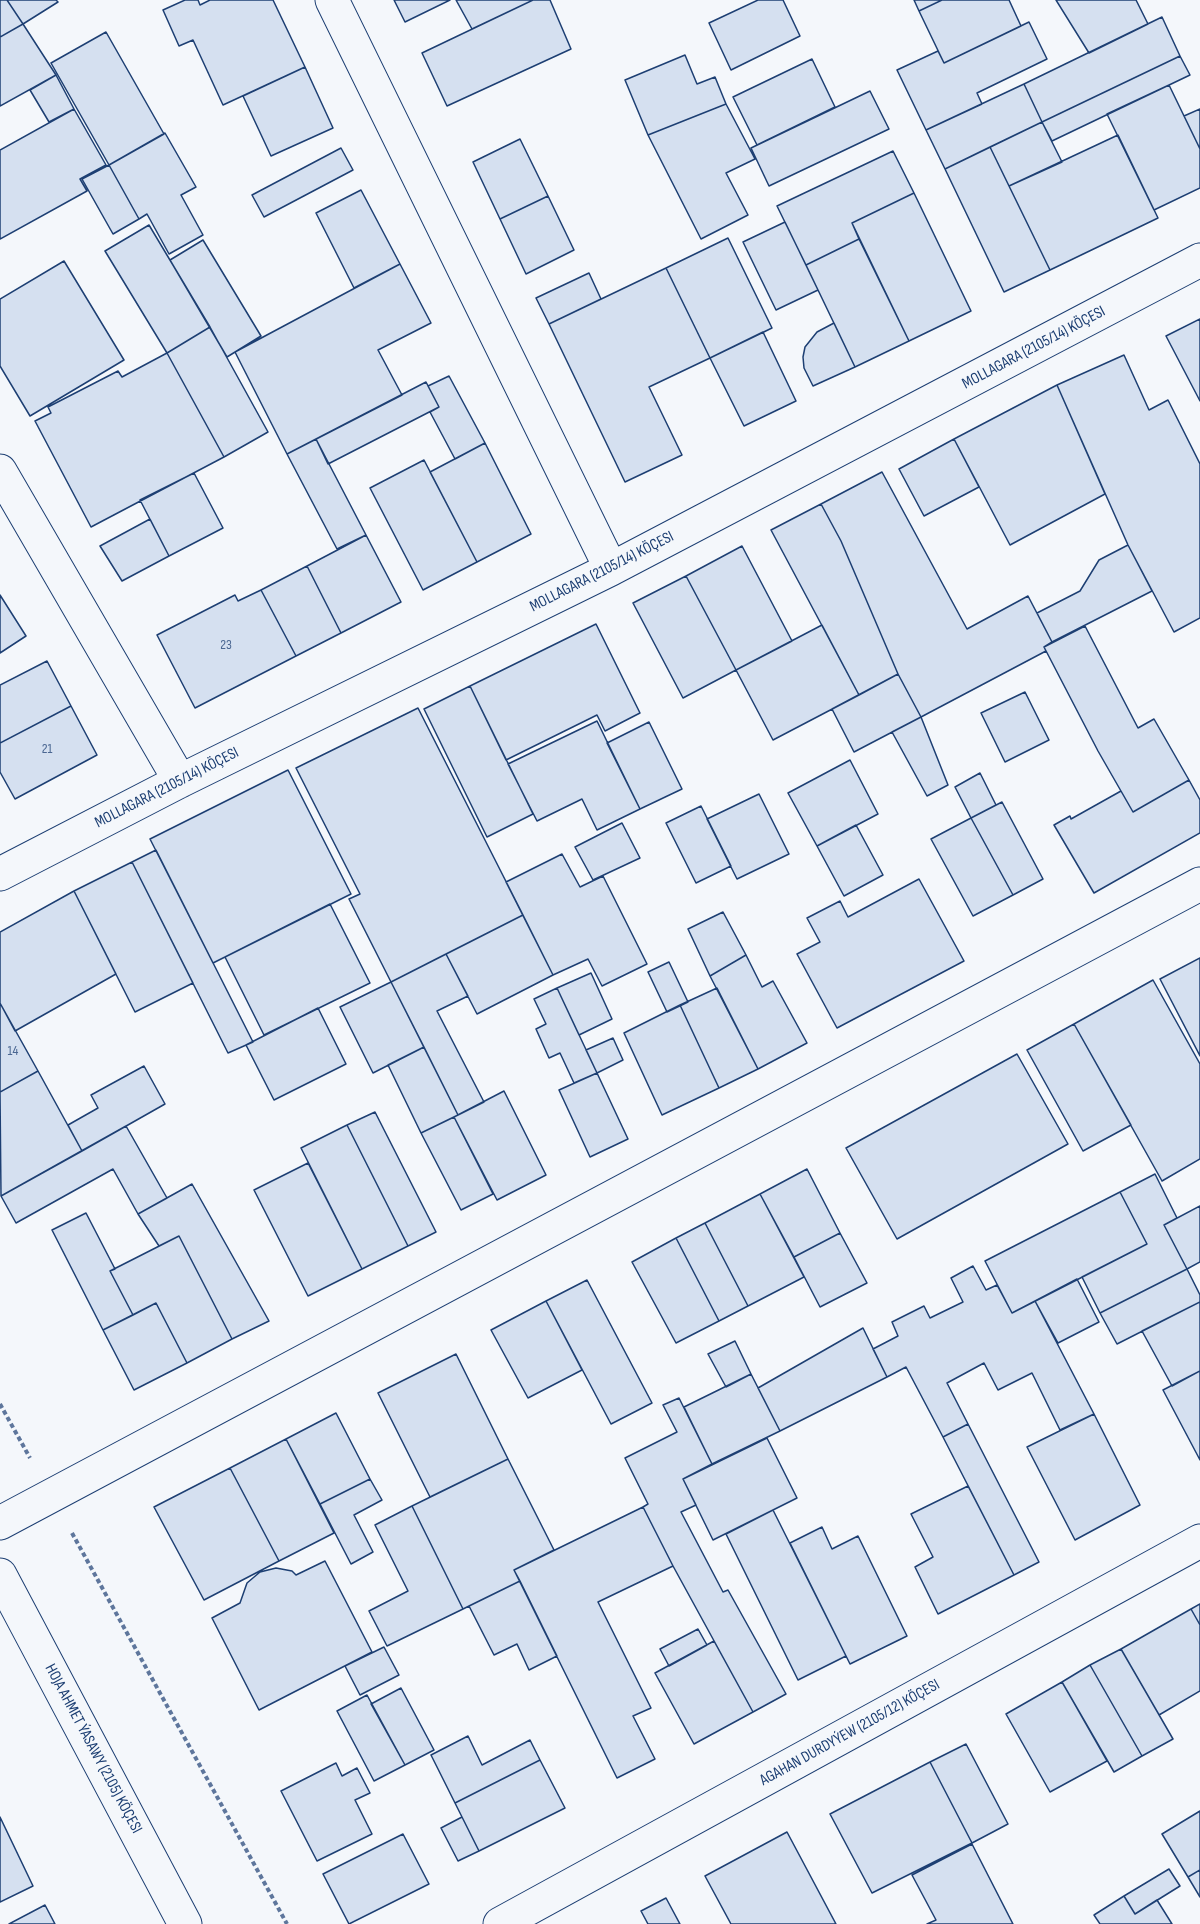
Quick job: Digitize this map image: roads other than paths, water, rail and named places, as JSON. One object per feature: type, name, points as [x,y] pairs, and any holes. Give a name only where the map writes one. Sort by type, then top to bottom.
[{"type":"street","points":[[332,0],[610,569]]},
{"type":"street","name":"MOLLAGARA (2105/14) KÖÇESI","points":[[0,873],[180,780],[610,569],[1200,260]]},
{"type":"street","points":[[0,471],[180,780]]},
{"type":"street","points":[[0,1523],[1200,884]]},
{"type":"street","name":"AGAHAN DURDYÝEW (2105/12) KÖÇESI","points":[[500,1924],[1200,1541]]},
{"type":"street","name":"HOJA AHMET ÝASAWY (2105) KÖÇESI","points":[[0,1575],[185,1924]]}]
